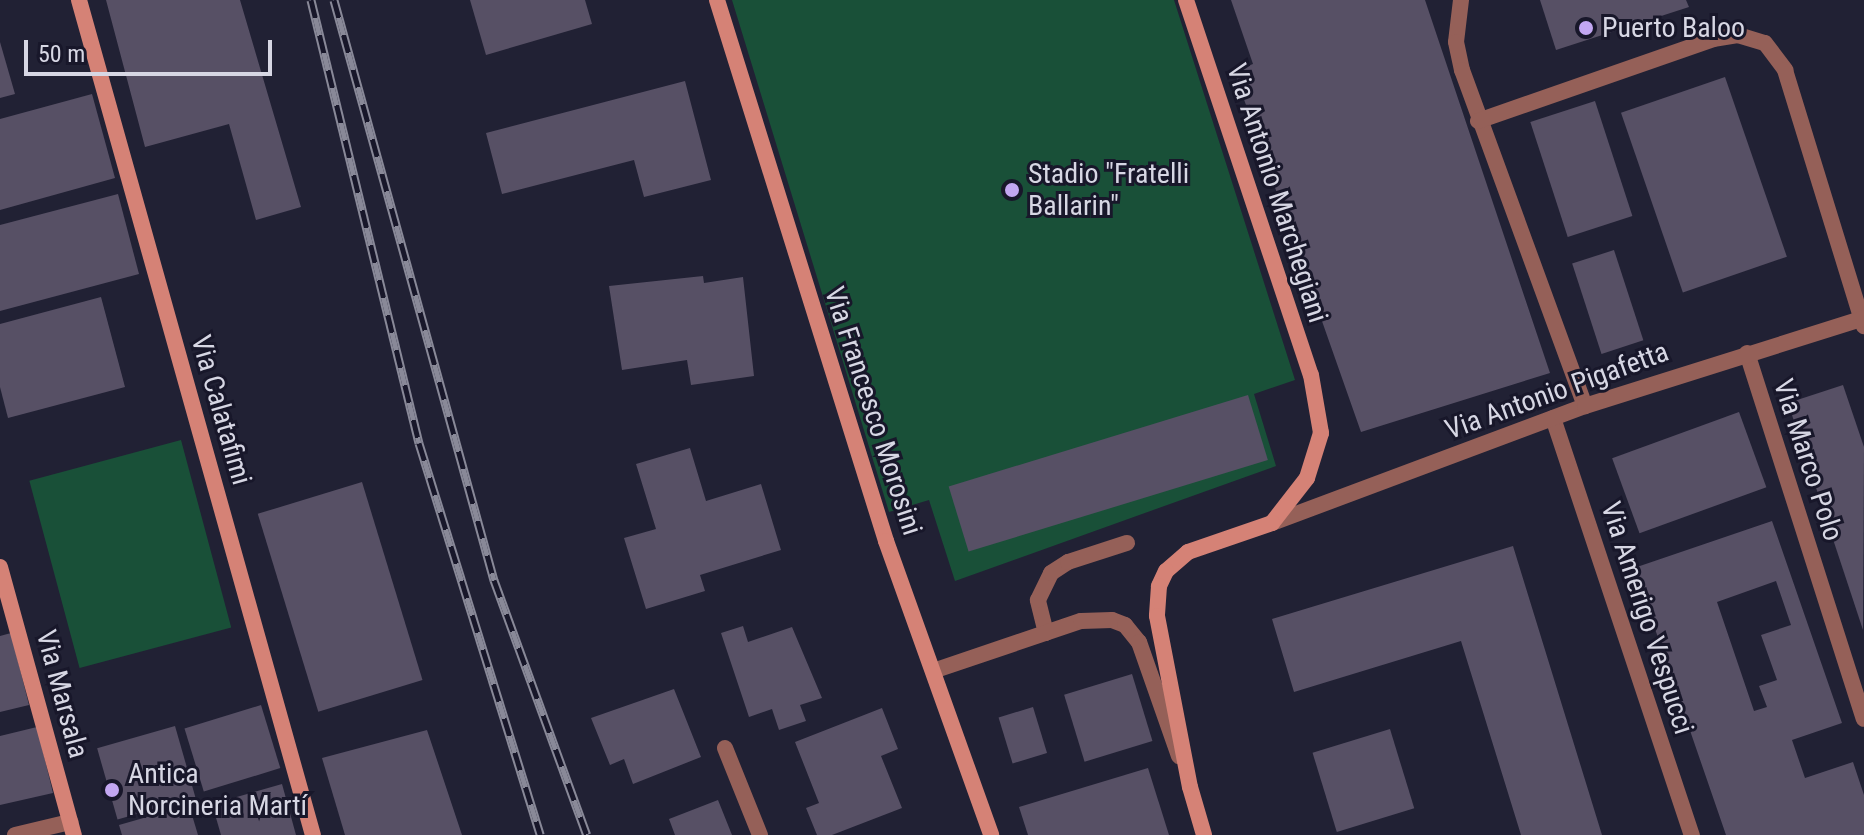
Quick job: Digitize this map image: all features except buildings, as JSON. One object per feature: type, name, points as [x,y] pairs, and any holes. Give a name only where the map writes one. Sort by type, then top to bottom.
[{"type":"street","name":"Via Calatafimi","points":[[79,0],[313,835]]},
{"type":"street","name":"Via Francesco Morosini","points":[[717,0],[886,541],[936,670],[991,835]]},
{"type":"street","name":"Via Antonio Marchegiani","points":[[1186,0],[1318,402],[1321,433],[1316,462],[1272,523]]},
{"type":"street","points":[[1461,0],[1456,42],[1478,121],[1585,406]]},
{"type":"street","points":[[1478,121],[1713,39],[1738,35],[1765,43],[1785,70],[1864,326]]},
{"type":"street","name":"Via Antonio Pigafetta","points":[[1272,523],[1585,406],[1864,318]]},
{"type":"street","name":"Via Marco Polo","points":[[1747,353],[1864,719]]},
{"type":"street","name":"Via Amerigo Vespucci","points":[[1553,418],[1692,835]]},
{"type":"street","points":[[1190,787],[1157,616],[1166,571],[1200,547],[1272,523]]},
{"type":"street","points":[[1046,633],[1038,600],[1044,581],[1068,562],[1127,543]]},
{"type":"street","name":"Via Marsala","points":[[0,567],[7,617],[72,828]]},
{"type":"street","points":[[936,670],[1101,618],[1132,631],[1190,787],[1204,835]]},
{"type":"street","points":[[725,748],[760,835]]},
{"type":"street","points":[[15,835],[72,828]]},
{"type":"green space","name":"Stadio \"Fratelli Ballarin\"","points":[[732,0],[1174,0],[1295,380],[1254,394],[1276,466],[955,581],[929,500],[889,512]]},
{"type":"green space","points":[[181,440],[231,627],[80,668],[29,481]]},
{"type":"railway","points":[[311,0],[419,443],[540,835]]},
{"type":"railway","points":[[334,0],[494,580],[587,835]]},
{"type":"place","name":"Puerto Baloo","points":[[1586,28]]},
{"type":"place","name":"Stadio \"Fratelli Ballarin\"","points":[[1012,190]]},
{"type":"place","name":"Antica Norcineria Martí","points":[[112,790]]}]
